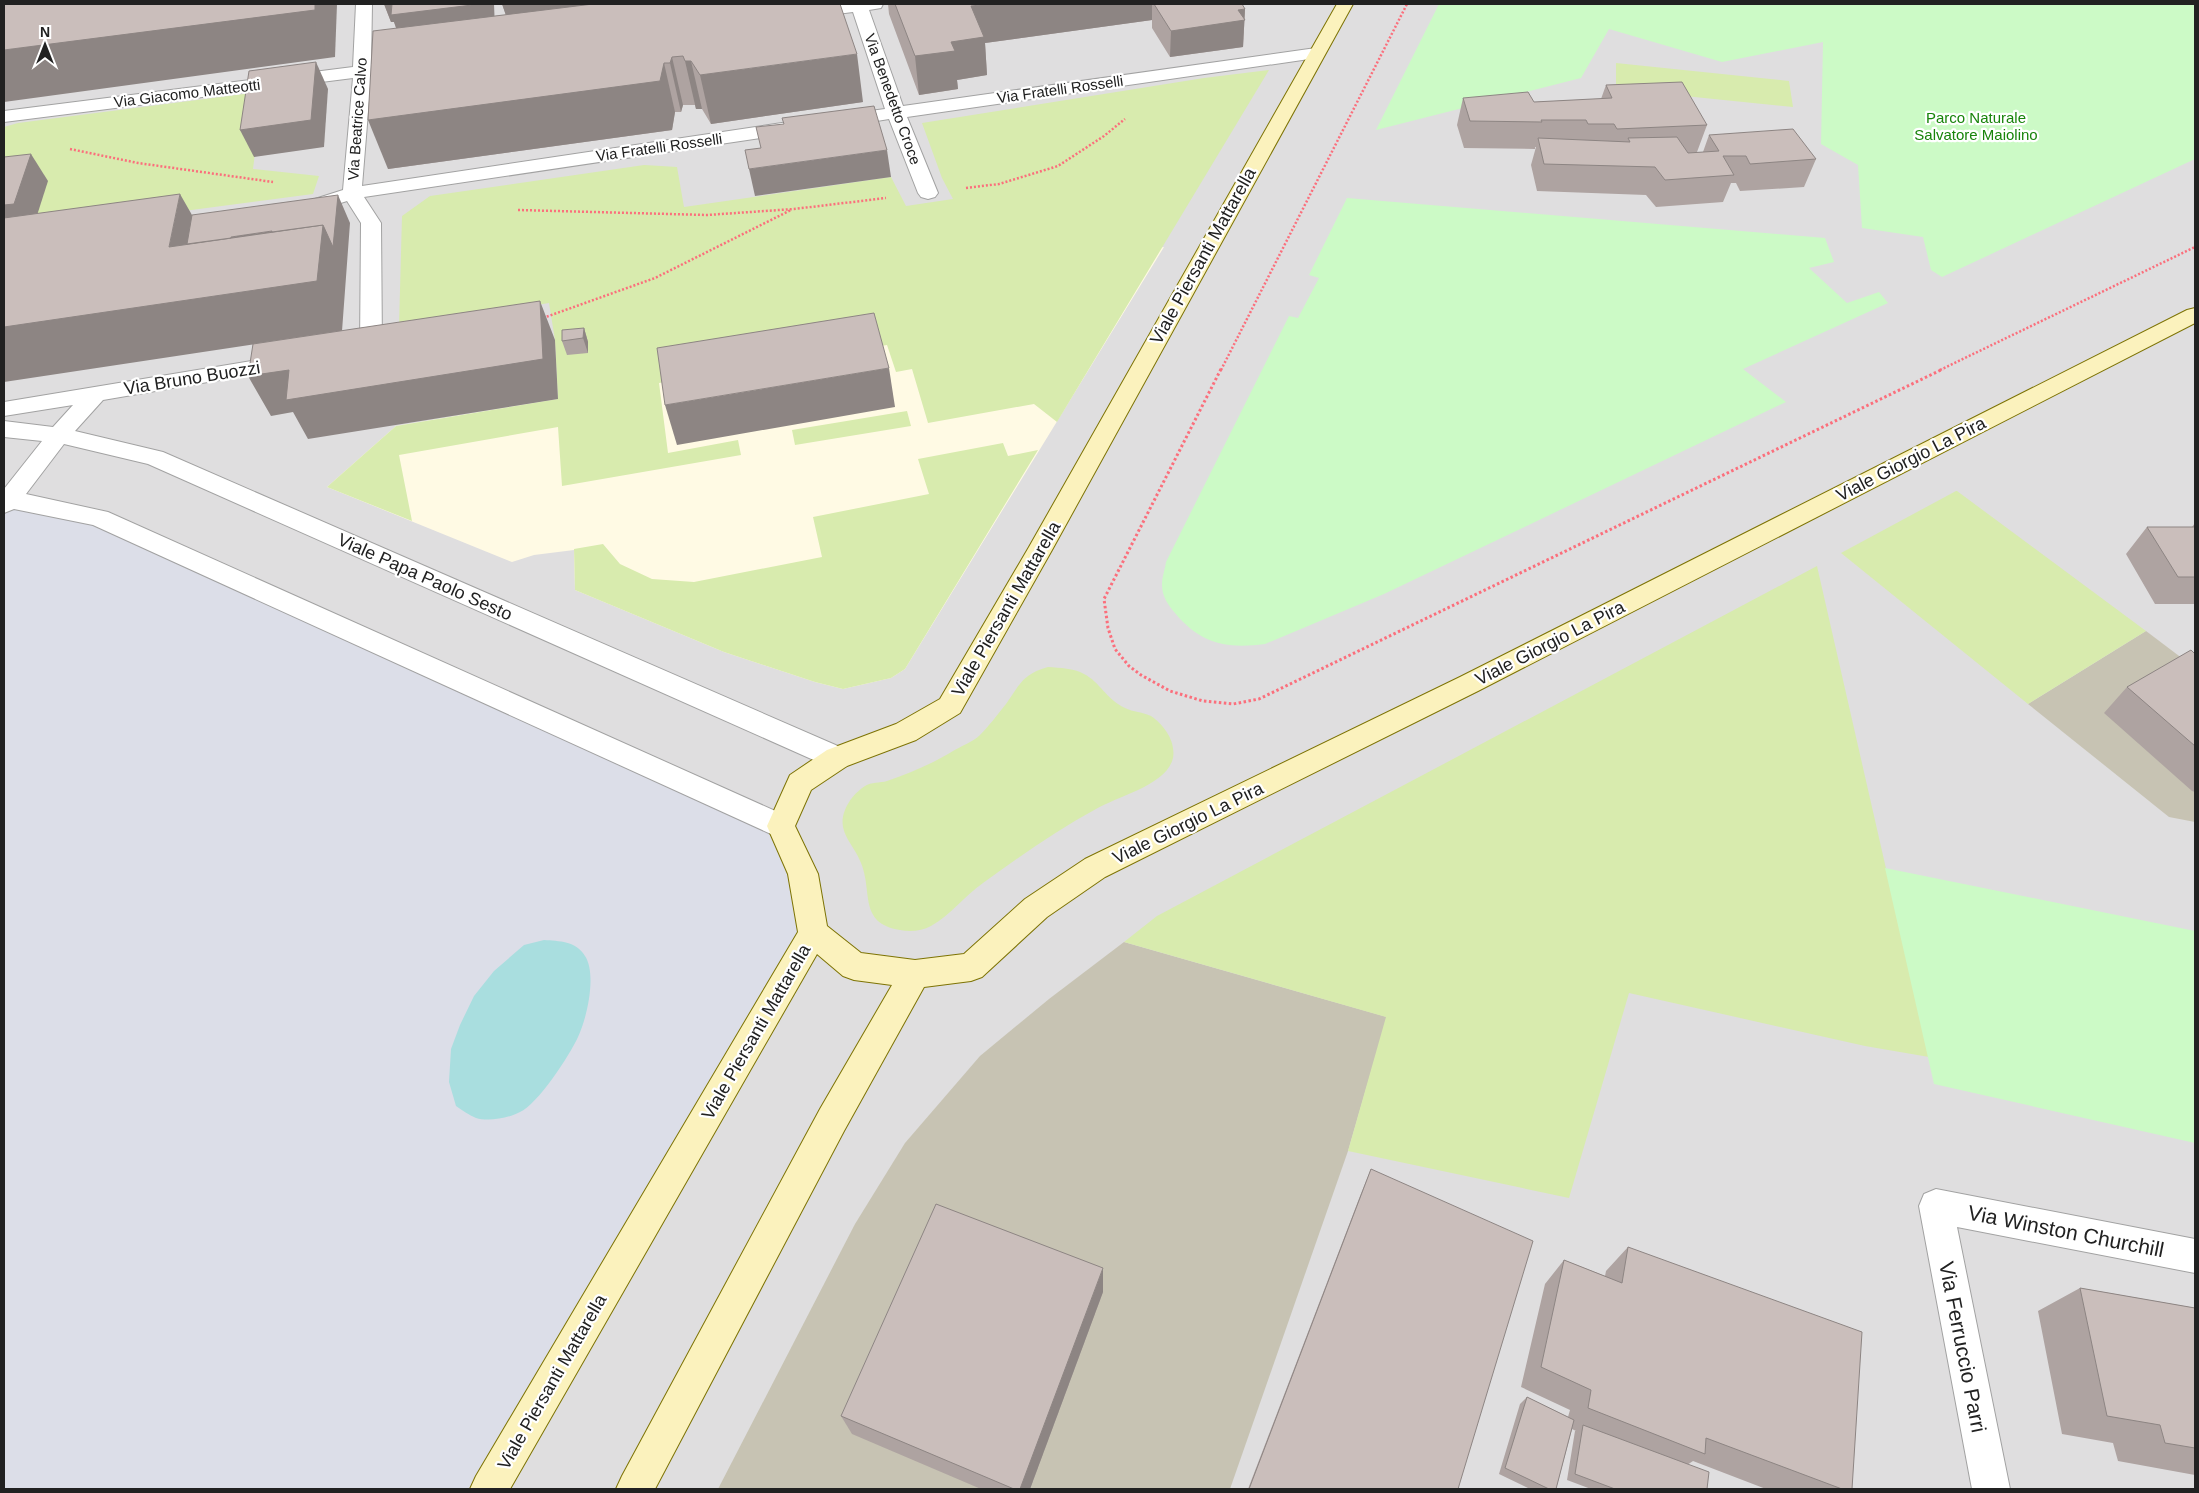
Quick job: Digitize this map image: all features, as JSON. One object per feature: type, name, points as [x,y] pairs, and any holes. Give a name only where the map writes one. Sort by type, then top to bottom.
[{"type":"street","name":"Via Beatrice Calvo","points":[[364,4],[362,71],[352,192],[371,223],[371,348]]},
{"type":"street","points":[[792,15],[865,4]]},
{"type":"street","name":"Via Benedetto Croce","points":[[865,4],[896,113],[928,193]]},
{"type":"street","name":"Viale Piersanti Mattarella","points":[[489,1489],[813,933],[803,874],[781,826],[800,783],[837,758],[906,732],[950,706],[1040,550],[1316,53],[1346,4]]},
{"type":"street","name":"Via Fratelli Rosselli","points":[[286,214],[352,192],[1173,72],[1316,53]]},
{"type":"street","name":"Via Giacomo Matteotti","points":[[4,117],[420,63]]},
{"type":"street","name":"Viale Giorgio La Pira","points":[[813,933],[854,966],[915,974],[972,967],[1036,908],[1095,868],[1469,684],[2195,315]]},
{"type":"street","name":"Via Bruno Buozzi","points":[[4,409],[302,360]]},
{"type":"street","points":[[96,394],[58,435],[6,500],[98,518],[781,826]]},
{"type":"street","name":"Viale Papa Paolo Sesto","points":[[4,430],[58,435],[155,458],[837,758]]},
{"type":"street","points":[[635,1489],[832,1120],[915,974]]},
{"type":"street","name":"Via Winston Churchill","points":[[1936,1206],[2195,1256]]},
{"type":"street","name":"Via Ferruccio Parri","points":[[1936,1206],[1991,1489]]},
{"type":"path","points":[[1407,4],[1104,599],[1108,628],[1118,654],[1143,678],[1175,693],[1202,702],[1234,704],[1260,699],[2195,247]]},
{"type":"path","points":[[928,193],[999,184],[1058,166],[1104,136],[1155,95],[1173,72]]},
{"type":"path","points":[[537,320],[655,278],[794,209]]},
{"type":"shaded area","points":[[4,4],[2195,4],[2195,1489],[4,1489]]},
{"type":"shaded area","points":[[1164,247],[905,669],[891,678],[843,689],[815,682],[724,652],[575,590],[574,550],[534,555],[512,562],[327,487],[396,426],[558,399],[555,340]]},
{"type":"shaded area","points":[[4,498],[99,518],[781,826],[813,933],[489,1489],[4,1489]]},
{"type":"shaded area","points":[[2146,631],[2195,668],[2195,822],[2169,817],[2028,704]]},
{"type":"shaded area","points":[[1124,942],[1387,1017],[1348,1151],[1230,1489],[718,1489],[855,1224],[905,1143],[980,1056],[1049,999]]},
{"type":"green space","name":"Parco Naturale Salvatore Maiolino","points":[[1439,4],[2195,4],[2195,159],[1942,277],[1931,270],[1923,237],[1862,228],[1858,165],[1821,144],[1823,42],[1722,62],[1609,29],[1581,78],[1376,130]]},
{"type":"green space","points":[[1616,63],[1789,81],[1793,107],[1616,89]]},
{"type":"green space","points":[[1269,70],[1057,422],[1034,404],[928,423],[912,369],[896,372],[887,345],[659,383],[668,453],[738,440],[741,455],[562,486],[558,427],[399,455],[412,521],[327,487],[396,426],[558,399],[555,340],[549,303],[399,327],[402,216],[430,196],[644,165],[677,167],[684,207],[891,177],[906,206],[953,199],[942,178],[922,123],[1204,78]]},
{"type":"green space","points":[[244,94],[262,98],[253,169],[319,176],[313,194],[32,231],[4,187],[4,127],[18,123]]},
{"type":"green space","points":[[1347,198],[1825,238],[1834,262],[1809,268],[1847,303],[1879,292],[1888,303],[1743,369],[1786,402],[1384,594],[1265,644],[1238,646],[1215,642],[1195,632],[1168,604],[1164,597],[1162,585],[1166,562],[1289,316],[1298,318],[1319,278],[1309,275]]},
{"type":"green space","points":[[907,411],[911,426],[795,445],[792,430]]},
{"type":"green space","points":[[1003,443],[1008,456],[1038,450],[905,669],[891,678],[843,689],[815,682],[724,652],[575,590],[574,549],[603,544],[620,564],[652,579],[694,582],[822,557],[813,517],[929,494],[918,459]]},
{"type":"green space","points":[[1956,491],[2146,631],[2028,704],[1841,553]]},
{"type":"green space","points":[[1817,566],[1929,1057],[1865,1046],[1629,993],[1569,1198],[1348,1151],[1386,1017],[1124,942],[1157,916]]},
{"type":"green space","points":[[1048,667],[1080,672],[1090,677],[1118,704],[1151,716],[1156,720],[1168,734],[1173,746],[1173,758],[1169,767],[1162,776],[1152,783],[1105,804],[1038,844],[976,888],[931,926],[920,930],[904,931],[878,921],[869,905],[861,863],[844,831],[843,818],[851,800],[867,785],[887,781],[912,771],[974,740],[990,724],[1027,677]]},
{"type":"green space","points":[[1885,868],[2195,931],[2195,1143],[1934,1084]]},
{"type":"water","points":[[544,940],[561,942],[577,947],[589,964],[589,996],[581,1029],[561,1067],[544,1090],[527,1108],[504,1118],[486,1120],[476,1118],[456,1106],[449,1082],[451,1049],[460,1025],[474,996],[494,971],[524,945]]},
{"type":"building","points":[[4,4],[315,4],[315,10],[4,50]]},
{"type":"building","points":[[392,4],[480,4],[391,15]]},
{"type":"building","points":[[593,4],[840,4],[857,54],[700,75],[691,61],[685,61],[683,56],[672,57],[670,63],[664,63],[660,81],[368,120],[373,31]]},
{"type":"building","points":[[895,4],[990,4],[971,6],[984,37],[951,42],[955,51],[915,56]]},
{"type":"building","points":[[1154,4],[1242,4],[1245,9],[1238,10],[1245,20],[1171,31]]},
{"type":"building","points":[[316,62],[311,120],[240,130],[249,71]]},
{"type":"building","points":[[1682,82],[1707,125],[1617,129],[1614,124],[1588,124],[1586,120],[1541,120],[1542,122],[1470,121],[1463,98],[1528,92],[1534,102],[1612,98],[1606,85]]},
{"type":"building","points":[[874,106],[887,150],[749,169],[745,150],[761,148],[756,127],[784,124],[782,118]]},
{"type":"building","points":[[1793,129],[1816,159],[1750,164],[1746,156],[1723,156],[1734,175],[1665,180],[1655,167],[1544,164],[1538,138],[1630,142],[1628,138],[1677,137],[1688,153],[1719,151],[1709,135]]},
{"type":"building","points":[[31,154],[14,204],[4,205],[4,157]]},
{"type":"building","points":[[180,194],[169,247],[323,225],[317,281],[4,327],[4,218]]},
{"type":"building","points":[[338,195],[333,247],[323,225],[187,244],[192,215]]},
{"type":"building","points":[[540,301],[543,359],[286,400],[289,370],[248,376],[253,344]]},
{"type":"building","points":[[874,313],[889,368],[665,405],[657,348]]},
{"type":"building","points":[[584,328],[583,338],[562,341],[562,330]]},
{"type":"building","points":[[2147,527],[2195,527],[2195,577],[2178,577]]},
{"type":"building","points":[[2191,650],[2195,654],[2195,746],[2127,687]]},
{"type":"building","points":[[1371,1169],[1533,1241],[1458,1489],[1249,1489]]},
{"type":"building","points":[[936,1204],[1103,1268],[1020,1489],[1014,1489],[841,1416]]},
{"type":"building","points":[[1628,1247],[1862,1332],[1852,1489],[1842,1489],[1706,1438],[1705,1454],[1588,1408],[1591,1390],[1541,1367],[1564,1260],[1622,1283]]},
{"type":"building","points":[[2080,1288],[2195,1308],[2195,1448],[2165,1443],[2160,1425],[2107,1416]]},
{"type":"building","points":[[1527,1397],[1574,1420],[1556,1489],[1549,1489],[1505,1468]]},
{"type":"building","points":[[1583,1425],[1709,1472],[1707,1489],[1615,1489],[1575,1474]]}]
